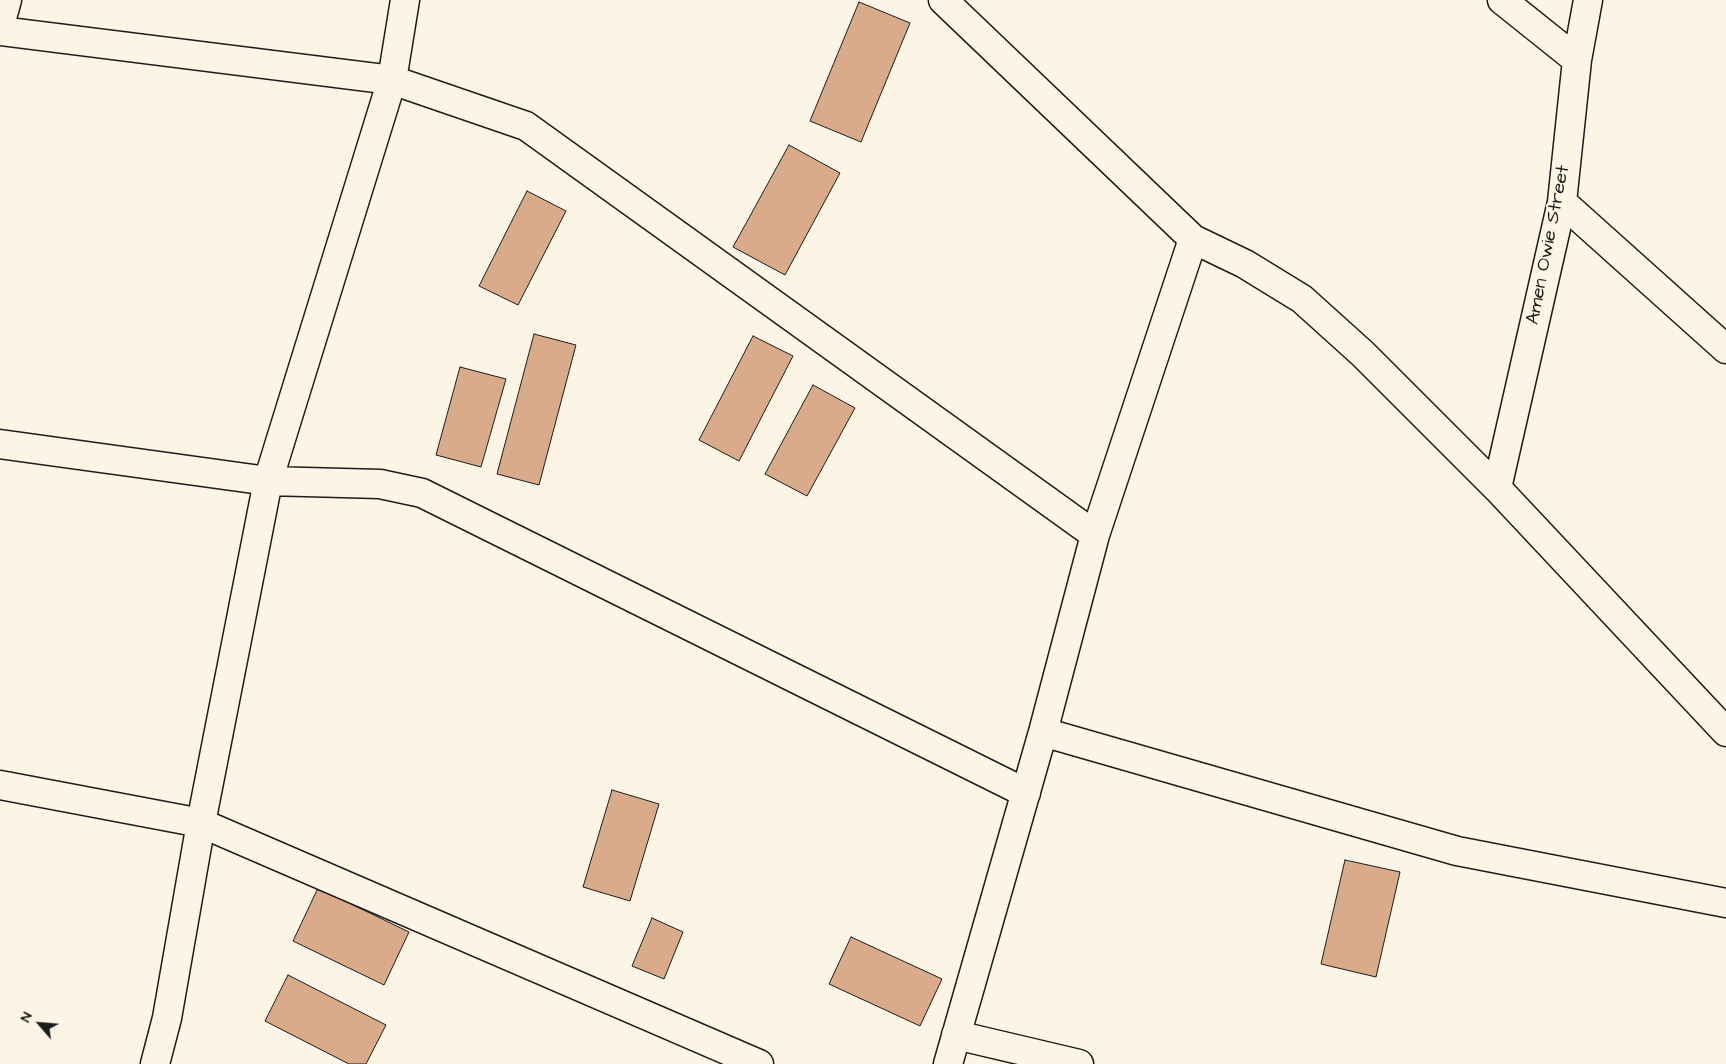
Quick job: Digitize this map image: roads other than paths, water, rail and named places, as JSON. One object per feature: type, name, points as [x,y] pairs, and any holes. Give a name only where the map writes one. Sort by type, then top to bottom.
[{"type":"street","points":[[0,25],[7,0]]},
{"type":"street","points":[[155,1064],[168,1018],[201,823],[268,480],[392,80],[406,0]]},
{"type":"street","points":[[1502,0],[1577,60]]},
{"type":"street","name":"Amen Owie Street","points":[[1497,488],[1562,202],[1577,60],[1588,0]]},
{"type":"street","points":[[948,2],[1193,239],[1244,264],[1302,299],[1364,354],[1497,488],[1726,732]]},
{"type":"street","points":[[0,32],[392,80],[526,126],[1095,535]]},
{"type":"street","points":[[1562,202],[1726,349]]},
{"type":"street","points":[[948,1064],[1043,732],[1095,535],[1193,239]]},
{"type":"street","points":[[0,444],[268,480],[380,484],[422,493],[1026,793]]},
{"type":"street","points":[[1043,732],[1457,851],[1726,903]]},
{"type":"street","points":[[0,785],[201,823],[759,1064]]},
{"type":"street","points":[[956,1036],[1079,1064]]}]
